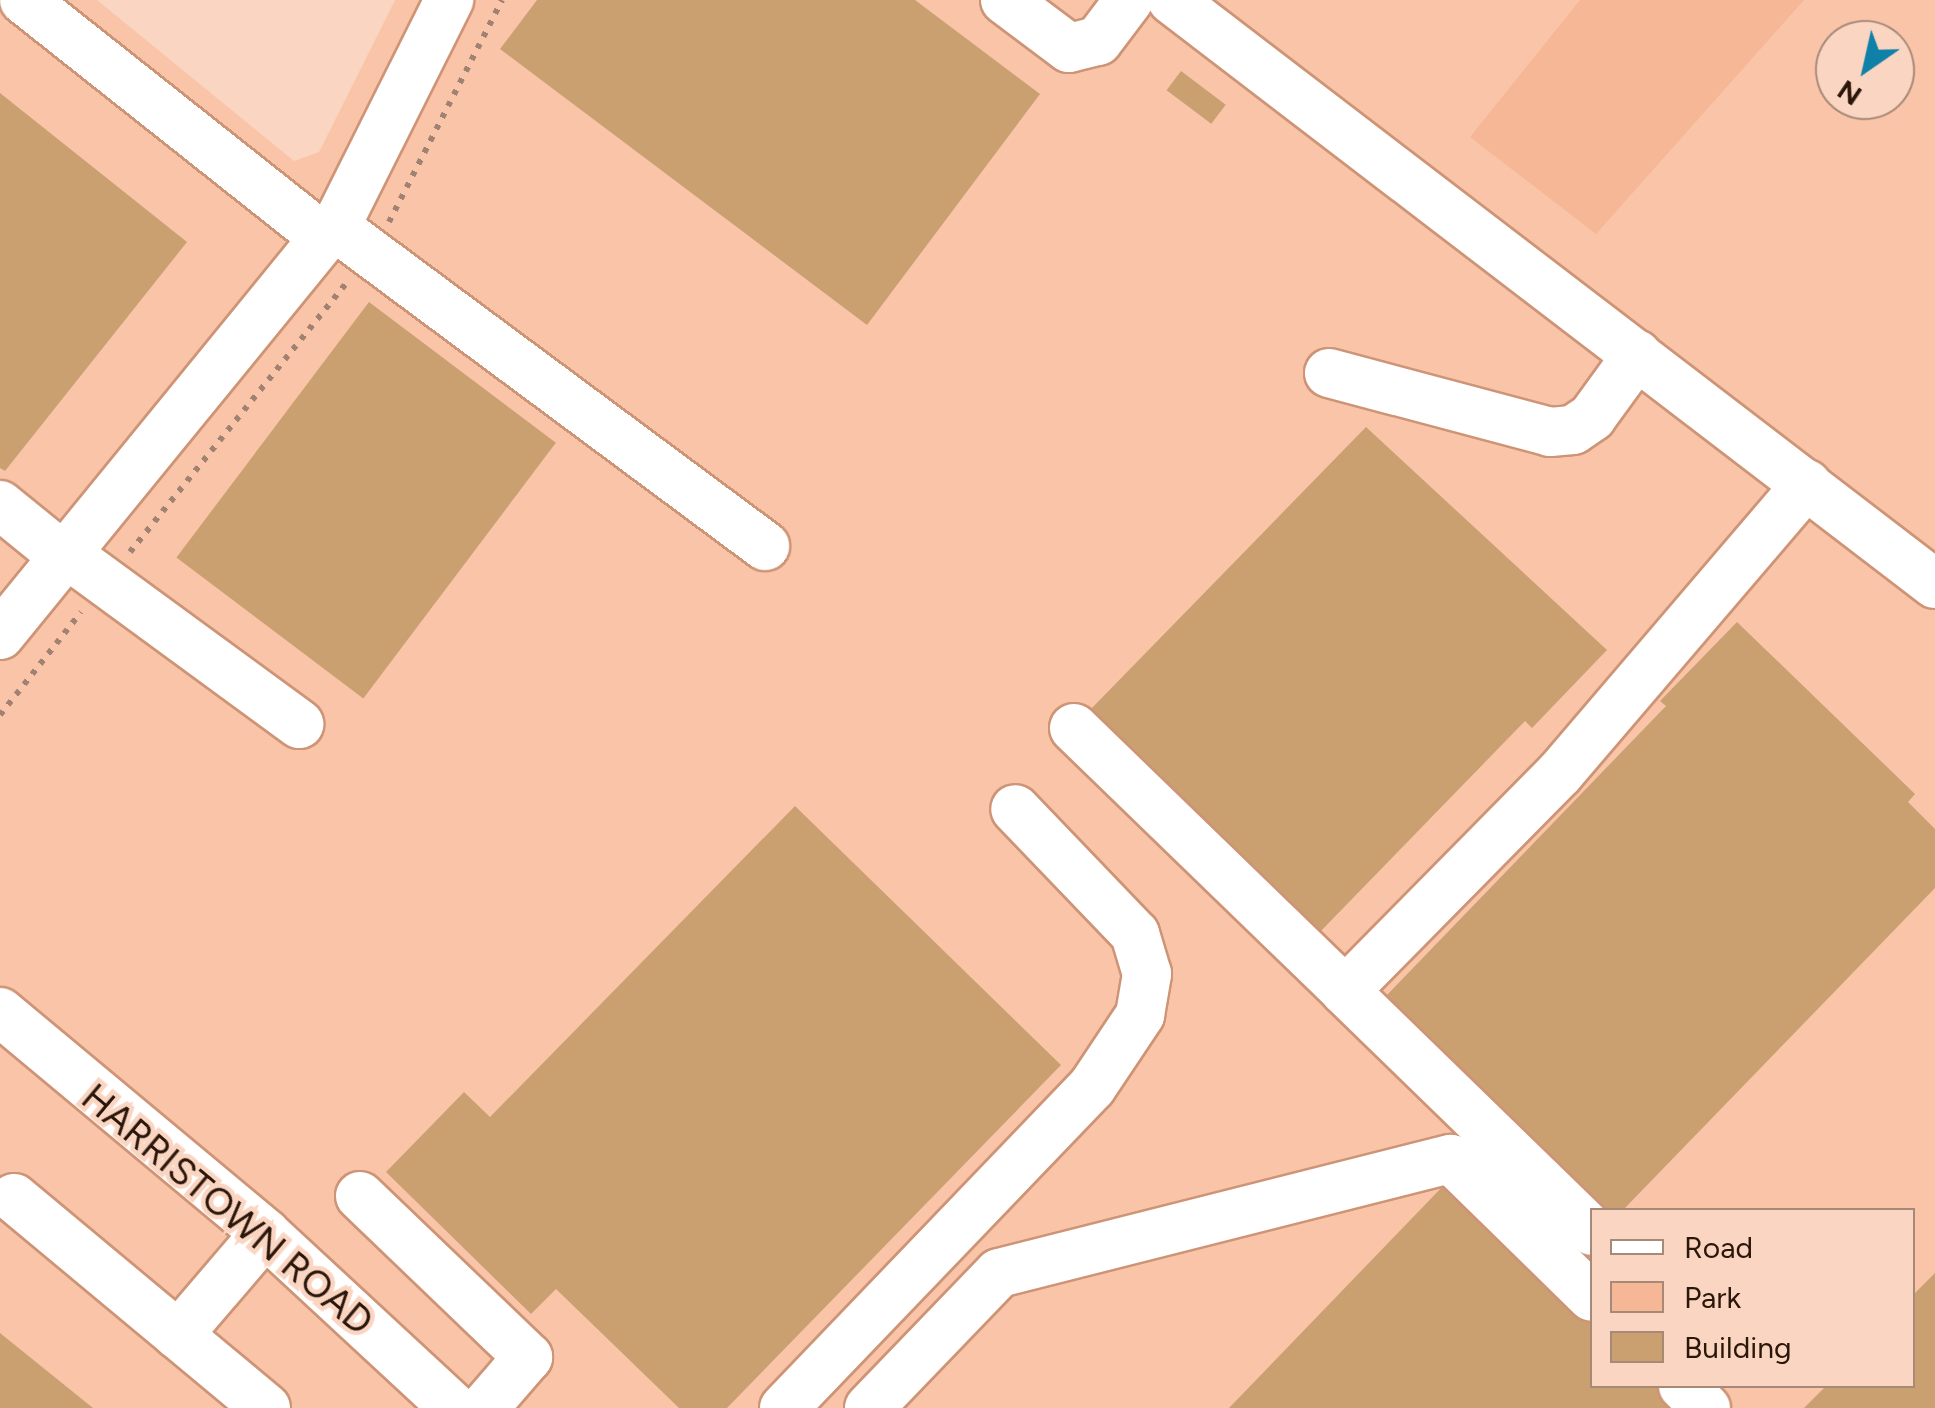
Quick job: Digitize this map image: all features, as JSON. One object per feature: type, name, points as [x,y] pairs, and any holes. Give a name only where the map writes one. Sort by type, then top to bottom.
[{"type":"street","points":[[24,0],[338,245],[764,546]]},
{"type":"street","points":[[0,635],[338,245],[449,0]]},
{"type":"street","points":[[1005,0],[1069,48],[1098,41],[1129,0]]},
{"type":"street","points":[[1172,0],[1935,584]]},
{"type":"street","points":[[1329,373],[1550,432],[1572,430],[1592,417],[1638,355]]},
{"type":"street","points":[[1345,991],[1560,773],[1807,484]]},
{"type":"street","points":[[0,505],[299,724]]},
{"type":"street","points":[[1074,728],[1590,1229]]},
{"type":"street","points":[[784,1408],[1092,1087],[1140,1015],[1147,974],[1135,934],[1016,809]]},
{"type":"street","name":"HARRISTOWN ROAD","points":[[0,1012],[265,1234],[454,1408]]},
{"type":"street","points":[[869,1408],[999,1273],[1451,1159],[1590,1295]]},
{"type":"street","points":[[360,1196],[528,1357],[484,1408]]},
{"type":"street","points":[[14,1198],[266,1408]]},
{"type":"street","points":[[178,1335],[265,1234]]},
{"type":"street","points":[[1685,1388],[1706,1408]]},
{"type":"path","points":[[381,236],[502,0]]},
{"type":"path","points":[[126,557],[338,245]]},
{"type":"path","points":[[0,715],[84,608]]},
{"type":"shaded area","points":[[0,0],[97,0],[294,161],[319,152],[395,0],[1935,0],[1935,1408],[0,1408]]},
{"type":"green space","points":[[1580,0],[1804,0],[1596,234],[1470,137]]},
{"type":"building","points":[[537,0],[915,0],[1040,94],[867,325],[500,49]]},
{"type":"building","points":[[1181,71],[1226,105],[1211,124],[1167,90]]},
{"type":"building","points":[[0,93],[187,242],[5,471],[0,468]]},
{"type":"building","points":[[369,302],[556,443],[363,698],[176,558]]},
{"type":"building","points":[[1366,427],[1607,650],[1532,728],[1525,721],[1318,934],[1089,711]]},
{"type":"building","points":[[1737,622],[1915,794],[1908,802],[1935,829],[1935,888],[1625,1208],[1606,1208],[1386,996],[1666,706],[1660,701]]},
{"type":"building","points":[[795,806],[1061,1065],[727,1408],[679,1408],[556,1289],[531,1314],[386,1172],[464,1092],[490,1117]]},
{"type":"building","points":[[1446,1183],[1590,1322],[1590,1388],[1658,1388],[1679,1408],[1229,1408]]},
{"type":"building","points":[[1935,1273],[1935,1408],[1804,1408],[1824,1388],[1915,1388],[1915,1293]]},
{"type":"building","points":[[0,1333],[93,1408],[0,1408]]}]
